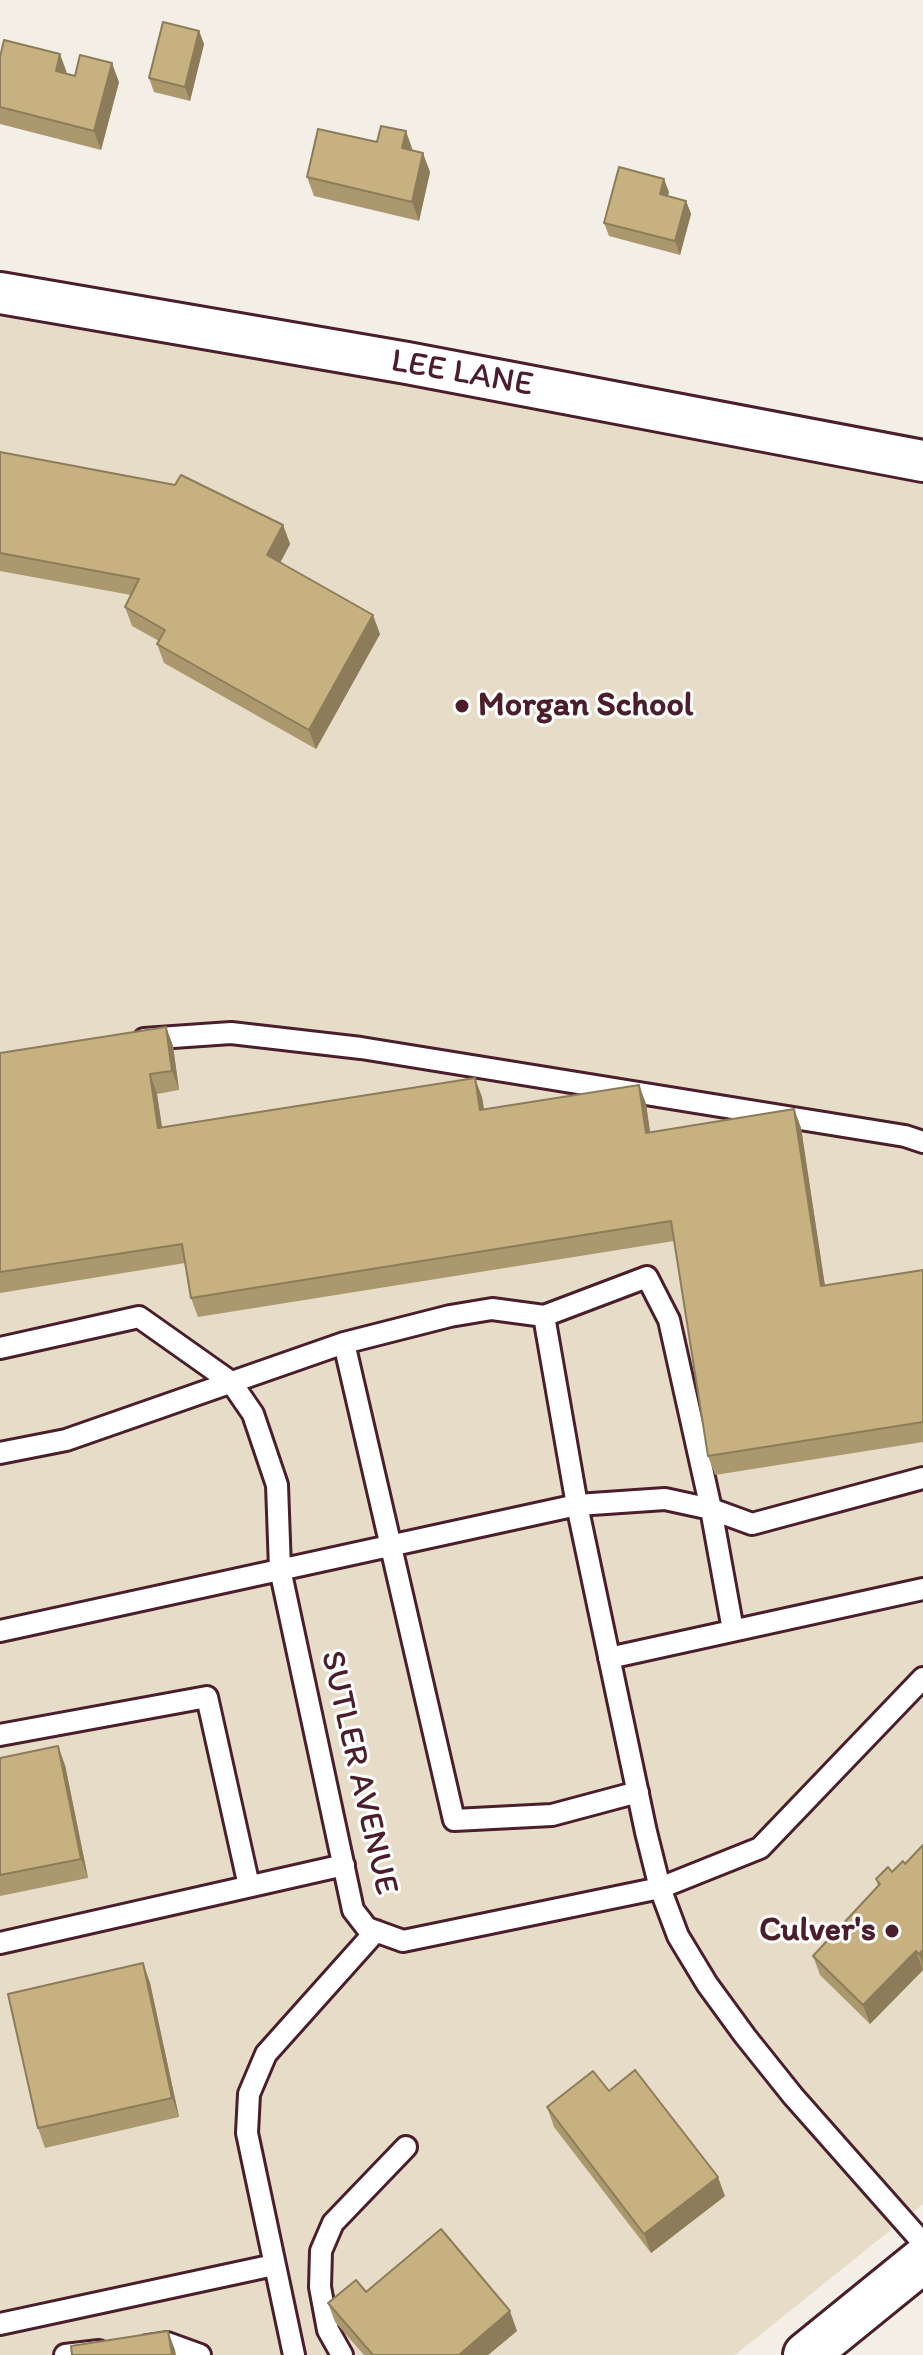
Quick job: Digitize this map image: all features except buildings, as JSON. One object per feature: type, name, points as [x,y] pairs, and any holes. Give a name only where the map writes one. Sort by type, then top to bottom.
[{"type":"street","name":"LEE LANE","points":[[0,293],[407,363],[923,461]]},
{"type":"street","points":[[806,2355],[923,2260]]},
{"type":"lane","points":[[131,1040],[231,1033],[361,1048],[905,1136],[923,1142]]},
{"type":"lane","points":[[0,1453],[66,1440],[344,1343],[450,1316],[492,1309],[544,1316],[647,1277],[669,1320],[711,1509],[733,1630]]},
{"type":"lane","points":[[544,1316],[577,1505],[609,1658],[660,1888],[678,1936],[707,1984],[745,2036],[793,2096],[923,2243]]},
{"type":"lane","points":[[0,1348],[139,1317],[231,1382]]},
{"type":"lane","points":[[344,1343],[454,1820],[552,1815],[638,1792]]},
{"type":"lane","name":"SUTLER AVENUE","points":[[231,1382],[253,1414],[277,1485],[280,1569],[353,1910],[367,1928],[403,1941],[660,1888],[760,1848],[923,1678]]},
{"type":"lane","points":[[0,1631],[577,1505],[665,1499],[711,1509],[752,1524],[923,1478]]},
{"type":"lane","points":[[609,1658],[923,1589]]},
{"type":"lane","points":[[0,1735],[207,1697],[249,1886]]},
{"type":"lane","points":[[0,1943],[344,1865]]},
{"type":"lane","points":[[294,2355],[247,2133],[249,2094],[266,2054],[376,1931]]},
{"type":"lane","points":[[342,2355],[328,2330],[320,2287],[321,2251],[333,2223],[406,2147]]},
{"type":"lane","points":[[0,2324],[274,2265]]},
{"type":"lane","points":[[65,2355],[167,2343],[200,2355]]},
{"type":"shaded area","points":[[0,317],[103,325],[923,477],[923,2204],[735,2355],[0,2355]]},
{"type":"place","name":"Morgan School","points":[[462,706]]},
{"type":"place","name":"Culver's","points":[[892,1931]]}]
